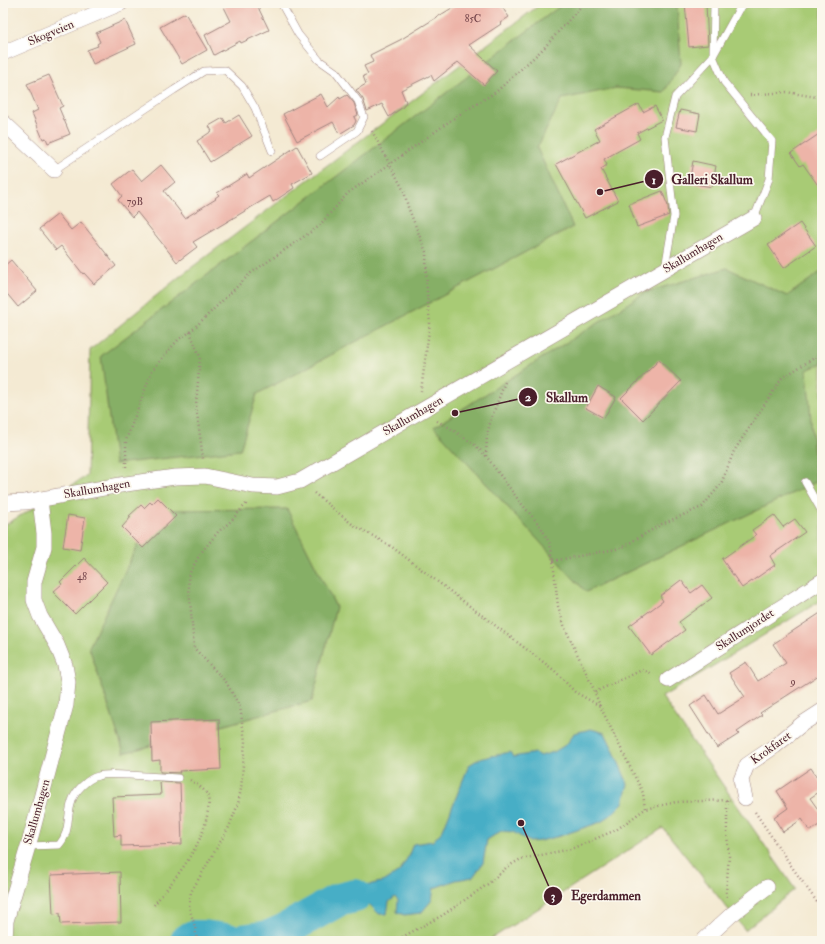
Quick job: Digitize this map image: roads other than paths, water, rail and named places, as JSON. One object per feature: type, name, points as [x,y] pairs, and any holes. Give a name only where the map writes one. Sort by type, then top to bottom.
[{"type":"street","name":"Skogveien","points":[[3,53],[121,3]]},
{"type":"street","points":[[3,122],[54,170]]},
{"type":"street","name":"Skallumhagen","points":[[3,503],[40,500],[88,490],[175,477],[205,476],[253,486],[277,487],[300,482],[754,218]]},
{"type":"street","name":"Skallumhagen","points":[[5,941],[5,922],[28,846],[66,705],[68,682],[65,665],[57,645],[40,616],[34,600],[34,582],[44,547],[40,500]]},
{"type":"street","name":"Skallumjordet","points":[[668,680],[822,581]]},
{"type":"street","name":"Krokfaret","points":[[745,798],[741,780],[747,765],[822,711]]},
{"type":"street","points":[[703,941],[731,915],[767,887]]},
{"type":"lane","points":[[281,3],[298,34],[319,60],[336,72],[358,101],[364,117],[357,131],[320,156]]},
{"type":"lane","points":[[714,3],[713,56],[724,82],[772,141],[769,179],[754,218]]},
{"type":"lane","points":[[664,270],[674,216],[665,137],[675,97],[713,56],[739,9],[746,3]]},
{"type":"lane","points":[[54,170],[204,71],[225,70],[242,86],[255,108],[272,151]]},
{"type":"lane","points":[[805,482],[822,512]]},
{"type":"lane","points":[[28,846],[59,845],[67,832],[72,800],[81,786],[97,776],[115,775],[178,778]]},
{"type":"water","points":[[591,729],[605,733],[628,784],[623,803],[611,815],[601,822],[540,841],[530,842],[513,832],[501,831],[487,840],[483,863],[473,877],[456,880],[434,888],[432,900],[421,913],[404,915],[397,912],[398,900],[395,897],[389,902],[387,914],[379,914],[368,903],[356,900],[353,892],[372,884],[385,881],[399,872],[408,857],[413,844],[433,841],[443,830],[469,765],[479,759],[510,752],[513,757],[535,753],[540,756],[554,752],[567,744],[574,733]]},
{"type":"waterway","points":[[241,941],[269,937],[285,930],[338,900],[355,896]]},
{"type":"waterway","points":[[187,941],[193,937],[234,941]]},
{"type":"place","name":"Galleri Skallum","points":[[600,192]]},
{"type":"place","name":"Skallum","points":[[455,413]]},
{"type":"place","name":"Egerdammen","points":[[521,823]]}]
